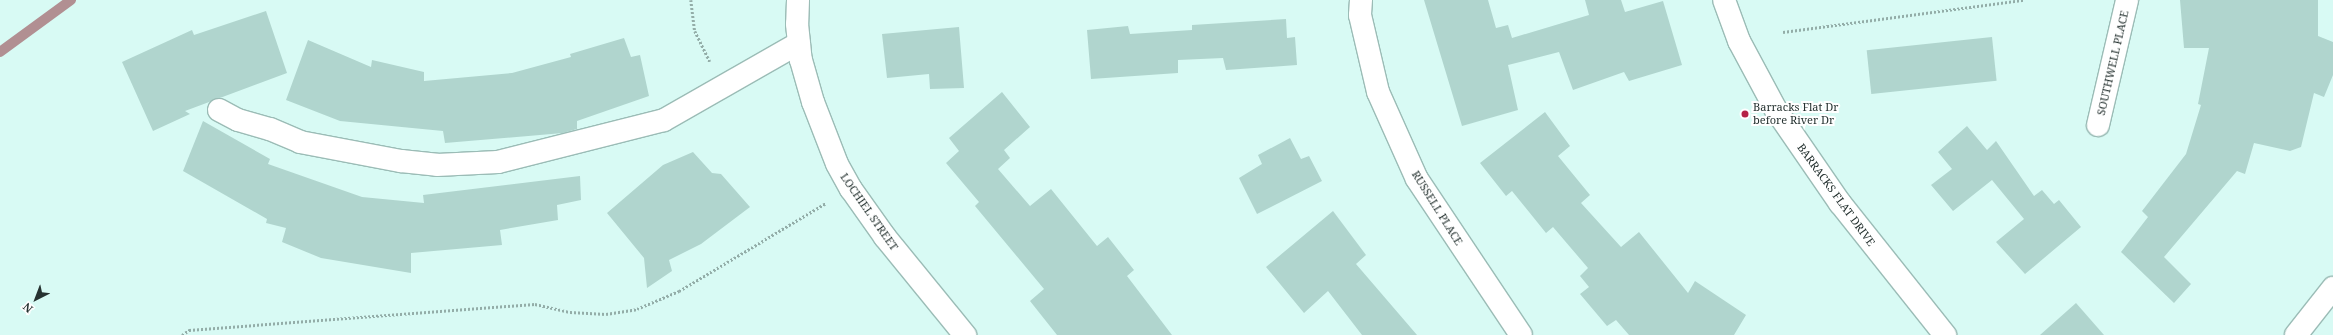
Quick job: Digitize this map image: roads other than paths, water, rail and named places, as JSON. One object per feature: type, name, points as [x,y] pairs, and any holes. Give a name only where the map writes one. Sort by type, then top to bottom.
[{"type":"street","name":"LOCHIEL STREET","points":[[798,0],[799,43],[812,102],[837,164],[851,189],[885,238],[965,335]]},
{"type":"street","name":"RUSSELL PLACE","points":[[1361,0],[1360,15],[1378,92],[1417,179],[1521,335]]},
{"type":"street","name":"BARRACKS FLAT DRIVE","points":[[1724,0],[1739,41],[1776,110],[1840,204],[1945,335]]},
{"type":"street","name":"SOUTHWELL PLACE","points":[[2098,125],[2127,0]]},
{"type":"street","points":[[219,110],[238,120],[270,129],[300,142],[400,161],[437,165],[498,162],[548,147],[654,123],[672,116],[723,85],[799,43]]},
{"type":"street","points":[[2296,335],[2333,288]]},
{"type":"waterway","points":[[0,52],[71,0]]},
{"type":"place","name":"Barracks Flat Dr before River Dr","points":[[1745,114]]}]
